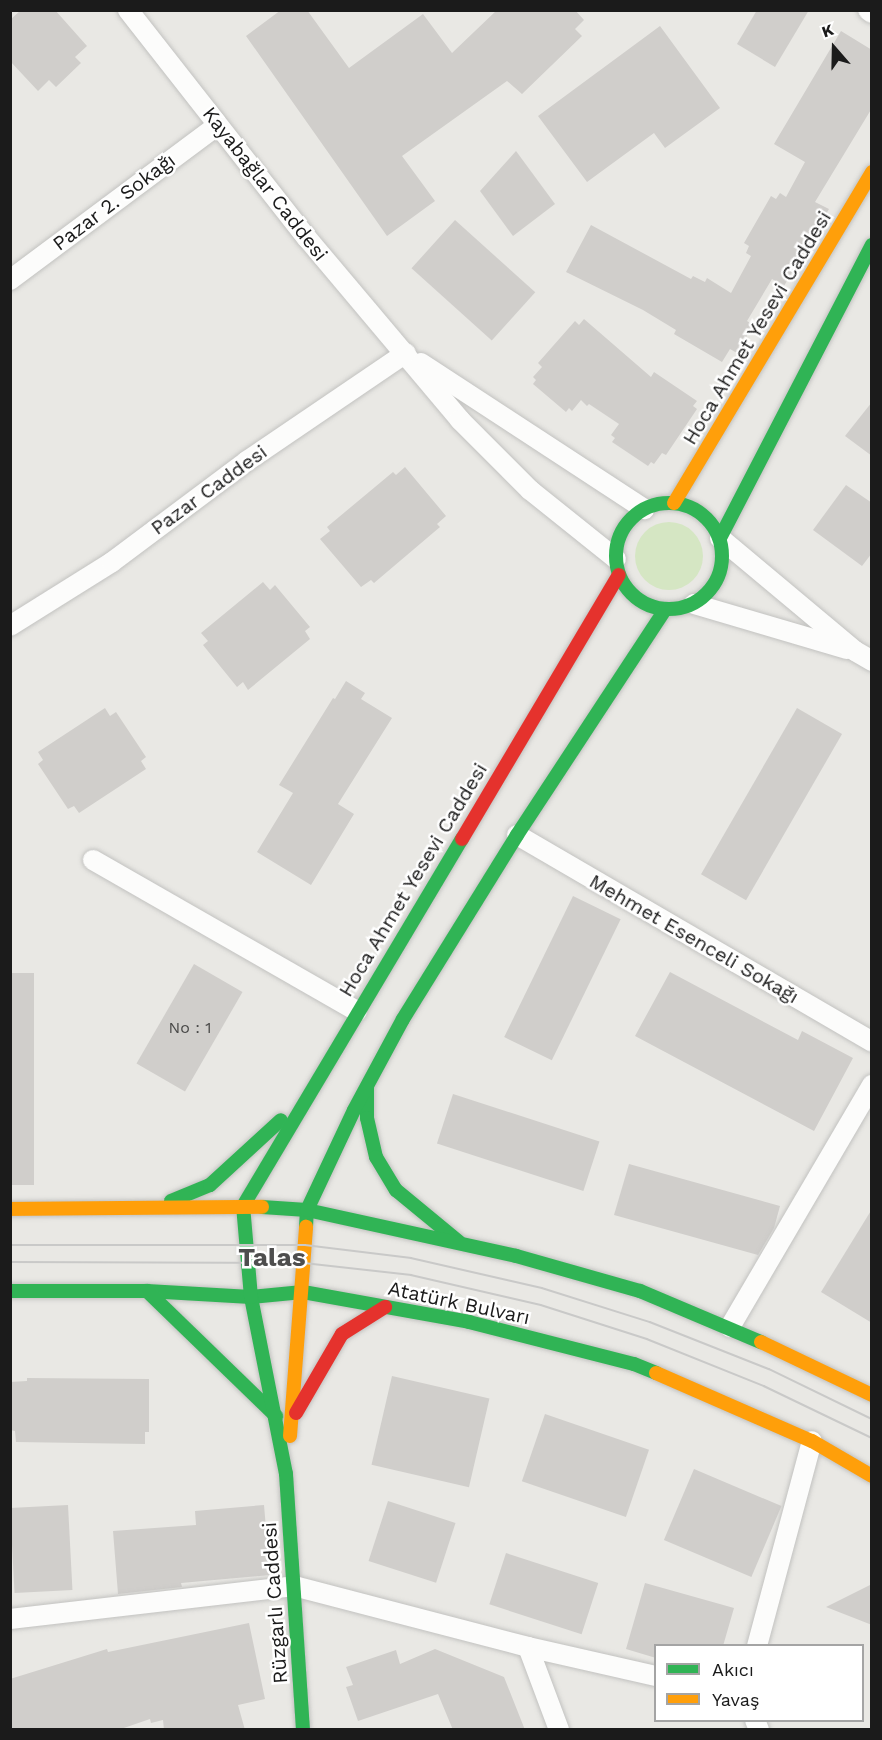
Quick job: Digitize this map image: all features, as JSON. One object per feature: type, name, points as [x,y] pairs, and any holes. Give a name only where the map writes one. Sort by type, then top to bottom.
[{"type":"main road","name":"Hoca Ahmet Yesevi Caddesi","points":[[674,503],[872,172]]},
{"type":"main road","points":[[720,538],[872,245]]},
{"type":"main road","points":[[674,503],[689,506],[703,514],[713,525],[720,538],[723,553],[722,569],[707,595],[694,604],[680,609],[665,610],[636,599],[617,567],[617,544],[622,530],[644,509],[659,504],[674,503]]},
{"type":"main road","name":"Hoca Ahmet Yesevi Caddesi","points":[[243,1206],[617,567]]},
{"type":"main road","points":[[307,1210],[403,1019],[517,836],[665,610]]},
{"type":"main road","points":[[155,1207],[210,1185],[232,1167],[268,1134],[323,1069]]},
{"type":"main road","points":[[368,1085],[367,1118],[376,1157],[396,1190],[464,1246]]},
{"type":"main road","points":[[10,1209],[243,1206],[307,1210],[516,1256],[640,1291],[730,1327],[872,1395]]},
{"type":"main road","name":"Rüzgarlı Caddesi","points":[[243,1206],[251,1297],[286,1474],[303,1730]]},
{"type":"main road","name":"Rüzgarlı Caddesi","points":[[286,1474],[303,1292],[307,1210]]},
{"type":"main road","name":"Atatürk Bulvarı","points":[[10,1291],[147,1291],[251,1297],[303,1292],[469,1322],[634,1364],[812,1441],[872,1476]]},
{"type":"main road","points":[[147,1291],[276,1416]]},
{"type":"main road","points":[[291,1420],[342,1334],[385,1307]]},
{"type":"street","name":"Kayabağlar Caddesi","points":[[128,10],[360,302],[490,452],[617,567]]},
{"type":"street","name":"Pazar 2. Sokağı","points":[[10,280],[218,125]]},
{"type":"street","name":"Kayabağlar Caddesi","points":[[406,353],[644,509]]},
{"type":"street","name":"Pazar Caddesi","points":[[10,626],[112,562],[247,461],[406,353]]},
{"type":"street","points":[[720,538],[863,656]]},
{"type":"street","points":[[694,604],[863,656]]},
{"type":"street","name":"Mehmet Esenceli Sokağı","points":[[517,836],[872,1042]]},
{"type":"street","points":[[93,860],[357,1011]]},
{"type":"street","points":[[730,1327],[872,1085]]},
{"type":"street","points":[[758,1644],[812,1441]]},
{"type":"street","points":[[10,1619],[294,1586],[528,1647],[654,1676]]},
{"type":"street","points":[[528,1647],[560,1730]]},
{"type":"green space","points":[[669,522],[682,525],[693,532],[700,543],[703,556],[700,569],[693,580],[682,587],[669,590],[656,587],[645,580],[638,569],[635,556],[638,543],[645,532],[656,525]]},
{"type":"building","points":[[21,10],[55,10],[87,46],[75,57],[81,63],[56,87],[49,80],[38,91],[10,61],[10,20]]},
{"type":"building","points":[[281,10],[307,10],[349,68],[423,14],[452,53],[497,10],[575,10],[584,20],[575,29],[582,36],[522,94],[507,81],[402,156],[435,201],[387,236],[246,36]]},
{"type":"building","points":[[757,10],[809,10],[775,67],[737,44]]},
{"type":"building","points":[[660,26],[720,108],[665,148],[654,133],[587,182],[538,116]]},
{"type":"building","points":[[841,31],[872,50],[872,108],[815,202],[829,209],[784,286],[772,279],[747,321],[753,325],[737,353],[730,349],[722,362],[674,334],[676,330],[643,310],[566,272],[591,225],[691,279],[693,276],[705,282],[707,278],[731,293],[751,256],[746,253],[749,246],[744,243],[771,196],[776,199],[780,193],[786,197],[805,162],[774,144]]},
{"type":"building","points":[[516,151],[555,204],[513,236],[480,191]]},
{"type":"building","points":[[455,220],[535,292],[492,341],[412,268]]},
{"type":"building","points":[[584,319],[651,377],[654,372],[697,401],[693,406],[697,409],[666,455],[662,453],[654,464],[651,462],[648,466],[612,442],[615,438],[611,435],[619,424],[589,404],[587,406],[581,400],[572,411],[569,408],[566,412],[533,384],[536,380],[533,377],[542,367],[538,363],[575,321],[579,325]]},
{"type":"building","points":[[872,402],[872,456],[845,436]]},
{"type":"building","points":[[405,467],[446,516],[437,524],[440,527],[374,583],[371,580],[361,587],[320,539],[330,531],[327,527],[393,472],[396,475]]},
{"type":"building","points":[[846,485],[872,503],[872,553],[862,566],[813,530]]},
{"type":"building","points":[[263,582],[270,590],[275,585],[310,627],[305,631],[310,639],[248,690],[243,682],[237,687],[203,645],[208,641],[201,633]]},
{"type":"building","points":[[346,681],[365,693],[361,699],[392,718],[338,804],[354,814],[311,885],[257,852],[293,793],[279,785]]},
{"type":"building","points":[[105,708],[110,716],[116,712],[146,757],[141,761],[146,769],[79,813],[74,806],[68,809],[38,764],[43,760],[38,752]]},
{"type":"building","points":[[797,708],[842,734],[746,900],[701,874]]},
{"type":"building","points":[[573,896],[621,919],[552,1060],[504,1037]]},
{"type":"building","points":[[194,964],[242,992],[185,1092],[137,1064]]},
{"type":"building","points":[[670,972],[798,1040],[802,1031],[853,1058],[814,1131],[635,1036]]},
{"type":"building","points":[[10,973],[34,973],[34,1185],[10,1185]]},
{"type":"building","points":[[453,1094],[599,1142],[583,1191],[437,1143]]},
{"type":"building","points":[[629,1164],[780,1206],[774,1228],[758,1255],[614,1215]]},
{"type":"building","points":[[872,1209],[872,1323],[821,1292]]},
{"type":"building","points":[[392,1376],[489,1398],[469,1487],[372,1465]]},
{"type":"building","points":[[27,1378],[149,1379],[149,1432],[145,1432],[145,1444],[16,1442],[15,1431],[10,1430],[10,1382],[27,1381]]},
{"type":"building","points":[[545,1414],[649,1450],[626,1517],[522,1481]]},
{"type":"building","points":[[694,1469],[781,1506],[751,1577],[664,1540]]},
{"type":"building","points":[[388,1501],[456,1523],[436,1583],[369,1561]]},
{"type":"building","points":[[68,1505],[72,1590],[15,1593],[10,1508]]},
{"type":"building","points":[[264,1505],[270,1575],[181,1583],[182,1587],[118,1594],[113,1531],[196,1525],[195,1511]]},
{"type":"building","points":[[506,1553],[598,1583],[582,1634],[489,1604]]},
{"type":"building","points":[[645,1583],[734,1608],[724,1644],[654,1644],[654,1657],[626,1649]]},
{"type":"building","points":[[872,1584],[872,1625],[826,1607]]},
{"type":"building","points":[[249,1623],[265,1699],[238,1705],[245,1730],[164,1730],[163,1720],[151,1723],[150,1719],[118,1730],[10,1730],[10,1679],[107,1649],[108,1652]]},
{"type":"building","points":[[435,1649],[504,1677],[525,1730],[453,1730],[438,1694],[358,1721],[346,1687],[353,1685],[346,1667],[396,1650],[400,1664]]},
{"type":"tram line","points":[[10,1245],[305,1245],[411,1258],[542,1288],[650,1322],[769,1369],[872,1419]]},
{"type":"tram line","points":[[10,1262],[304,1263],[411,1275],[541,1305],[647,1339],[764,1386],[872,1438]]},
{"type":"traffic: fast","points":[[720,538],[872,245]]},
{"type":"traffic: fast","points":[[669,503],[689,507],[707,518],[718,536],[722,556],[718,576],[707,594],[689,605],[669,609],[649,605],[631,594],[620,576],[616,556],[620,536],[631,518],[649,507],[669,503]]},
{"type":"traffic: fast","points":[[306,1227],[307,1210],[354,1110],[403,1019],[517,835],[665,610]]},
{"type":"traffic: fast","points":[[286,1474],[251,1297],[243,1206],[462,839]]},
{"type":"traffic: fast","points":[[367,1087],[367,1118],[376,1157],[396,1190],[459,1242]]},
{"type":"traffic: fast","points":[[171,1201],[210,1185],[281,1120]]},
{"type":"traffic: fast","points":[[262,1207],[307,1210],[516,1256],[640,1291],[761,1342]]},
{"type":"traffic: fast","points":[[10,1291],[147,1291],[251,1297],[303,1292],[469,1322],[634,1364],[656,1373]]},
{"type":"traffic: fast","points":[[147,1291],[276,1416]]},
{"type":"traffic: fast","points":[[286,1474],[303,1730]]},
{"type":"traffic: slow","points":[[674,503],[872,172]]},
{"type":"traffic: slow","points":[[10,1209],[262,1207]]},
{"type":"traffic: slow","points":[[290,1436],[306,1227]]},
{"type":"traffic: slow","points":[[761,1342],[872,1395]]},
{"type":"traffic: slow","points":[[656,1373],[812,1441],[872,1476]]},
{"type":"traffic: jam","points":[[462,839],[619,575]]},
{"type":"traffic: jam","points":[[296,1413],[342,1334],[385,1307]]},
{"type":"district","name":"Talas","points":[[272,1258]]}]
